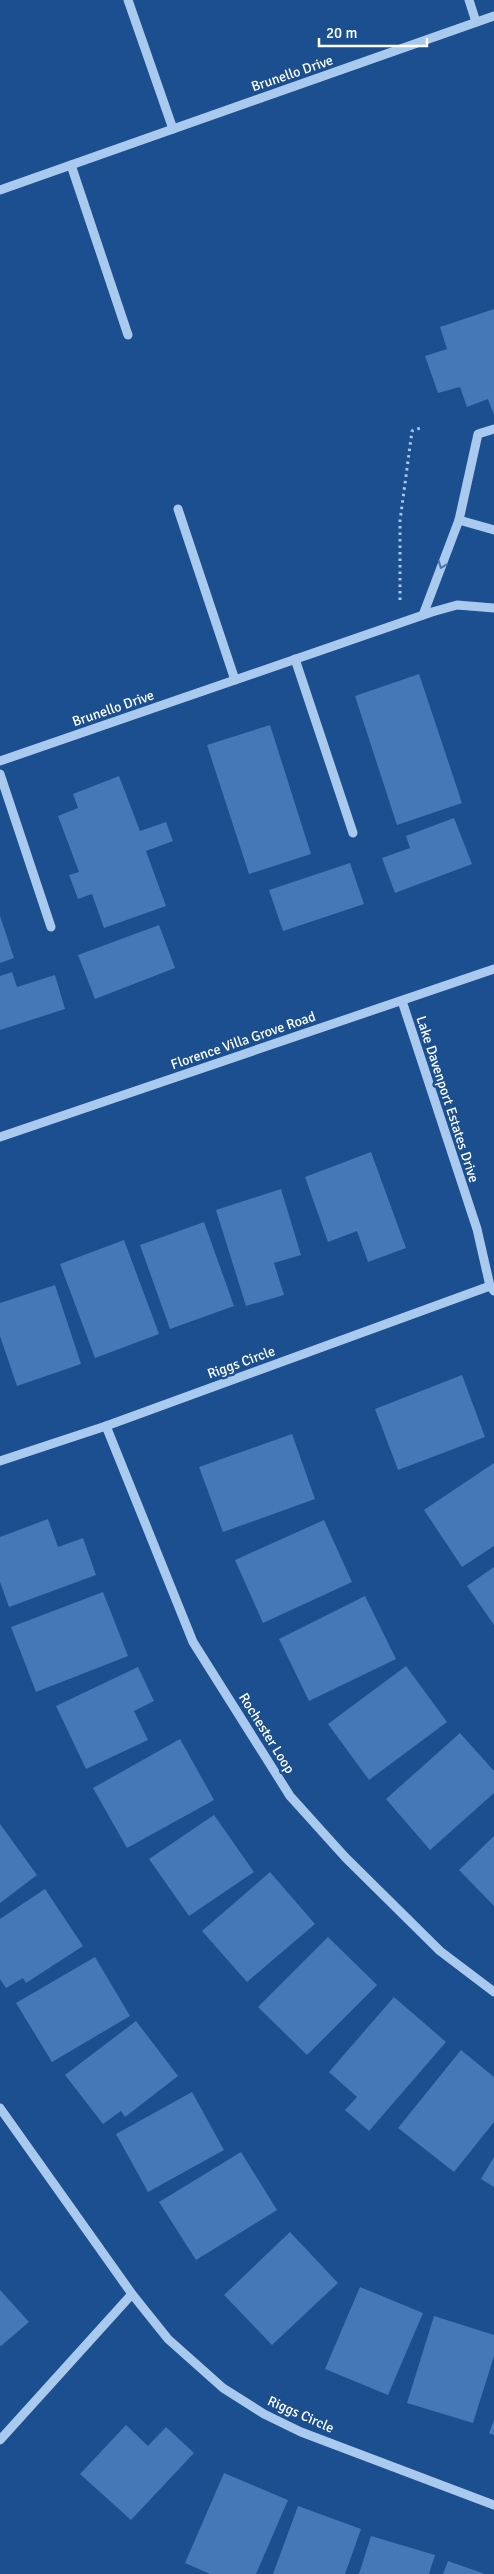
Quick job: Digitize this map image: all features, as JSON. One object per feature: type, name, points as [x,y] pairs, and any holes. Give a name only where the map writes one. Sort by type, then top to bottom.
[{"type":"street","points":[[128,0],[173,129]]},
{"type":"street","points":[[469,0],[476,22]]},
{"type":"street","name":"Brunello Drive","points":[[0,190],[494,16]]},
{"type":"street","points":[[71,165],[128,335]]},
{"type":"street","points":[[424,615],[459,520],[478,434],[494,429]]},
{"type":"street","points":[[178,509],[235,680]]},
{"type":"street","points":[[459,520],[494,530]]},
{"type":"street","name":"Brunello Drive","points":[[0,761],[424,615],[457,606],[494,608]]},
{"type":"street","points":[[295,660],[353,833]]},
{"type":"street","points":[[0,774],[52,927]]},
{"type":"street","name":"Florence Villa Grove Road","points":[[0,1137],[494,969]]},
{"type":"street","name":"Lake Davenport Estates Drive","points":[[402,1001],[477,1229],[492,1288]]},
{"type":"street","name":"Riggs Circle","points":[[0,1462],[492,1288]]},
{"type":"street","name":"Rochester Loop","points":[[106,1426],[193,1642],[290,1796],[345,1857],[440,1951],[494,1992]]},
{"type":"street","name":"Riggs Circle","points":[[0,2108],[132,2294],[168,2339],[223,2388],[264,2414],[301,2432],[494,2505]]},
{"type":"street","points":[[0,2440],[132,2294]]},
{"type":"path","points":[[400,604],[400,521],[403,494],[412,431],[423,427]]},
{"type":"building","points":[[494,309],[494,415],[488,399],[467,407],[460,387],[438,393],[425,356],[447,349],[440,327]]},
{"type":"building","points":[[419,674],[462,803],[397,825],[355,696]]},
{"type":"building","points":[[270,725],[311,854],[249,874],[207,745]]},
{"type":"building","points":[[119,776],[140,831],[166,822],[173,841],[146,851],[166,906],[104,928],[92,894],[78,899],[69,875],[79,872],[58,816],[78,808],[73,794]]},
{"type":"building","points":[[454,818],[472,864],[395,893],[382,858],[410,848],[406,836]]},
{"type":"building","points":[[350,863],[364,904],[283,931],[269,890]]},
{"type":"building","points":[[0,916],[14,958],[0,963]]},
{"type":"building","points":[[159,925],[175,968],[95,999],[78,955]]},
{"type":"building","points":[[12,972],[17,987],[55,975],[65,1009],[0,1030],[0,976]]},
{"type":"building","points":[[371,1152],[406,1248],[368,1262],[357,1231],[328,1242],[305,1177]]},
{"type":"building","points":[[281,1189],[301,1255],[274,1263],[284,1295],[246,1306],[216,1210]]},
{"type":"building","points":[[204,1222],[234,1306],[170,1329],[140,1245]]},
{"type":"building","points":[[124,1240],[159,1334],[95,1358],[60,1264]]},
{"type":"building","points":[[55,1285],[81,1364],[17,1386],[0,1336],[0,1303]]},
{"type":"building","points":[[462,1375],[485,1437],[398,1470],[375,1409]]},
{"type":"building","points":[[292,1434],[315,1499],[223,1532],[199,1467]]},
{"type":"building","points":[[494,1463],[494,1546],[462,1567],[424,1510]]},
{"type":"building","points":[[48,1519],[58,1547],[83,1538],[96,1575],[9,1607],[0,1582],[0,1537]]},
{"type":"building","points":[[324,1520],[352,1582],[263,1623],[235,1560]]},
{"type":"building","points":[[494,1567],[494,1625],[467,1586]]},
{"type":"building","points":[[103,1592],[128,1656],[36,1692],[11,1627]]},
{"type":"building","points":[[365,1596],[396,1659],[309,1701],[279,1639]]},
{"type":"building","points":[[406,1666],[447,1722],[369,1780],[328,1724]]},
{"type":"building","points":[[138,1667],[154,1701],[134,1711],[148,1740],[86,1769],[56,1706]]},
{"type":"building","points":[[460,1733],[494,1771],[494,1793],[430,1850],[386,1799]]},
{"type":"building","points":[[180,1739],[214,1800],[127,1848],[93,1788]]},
{"type":"building","points":[[214,1815],[254,1872],[189,1916],[149,1859]]},
{"type":"building","points":[[0,1824],[37,1875],[0,1903]]},
{"type":"building","points":[[494,1836],[494,1906],[459,1870]]},
{"type":"building","points":[[270,1872],[315,1924],[247,1982],[202,1931]]},
{"type":"building","points":[[45,1889],[83,1946],[26,1983],[23,1978],[6,1988],[0,1979],[0,1919]]},
{"type":"building","points":[[328,1937],[377,1985],[307,2055],[258,2007]]},
{"type":"building","points":[[95,1957],[130,2016],[52,2062],[16,2003]]},
{"type":"building","points":[[394,1997],[446,2042],[369,2131],[345,2110],[357,2097],[329,2072]]},
{"type":"building","points":[[136,2021],[178,2076],[125,2117],[121,2111],[103,2124],[65,2075]]},
{"type":"building","points":[[461,2050],[494,2077],[494,2122],[454,2172],[398,2128]]},
{"type":"building","points":[[192,2092],[224,2150],[148,2192],[116,2134]]},
{"type":"building","points":[[241,2152],[277,2210],[196,2260],[159,2202]]},
{"type":"building","points":[[494,2157],[494,2187],[481,2179]]},
{"type":"building","points":[[290,2232],[338,2283],[272,2345],[224,2295]]},
{"type":"building","points":[[360,2287],[423,2313],[388,2395],[325,2369]]},
{"type":"building","points":[[0,2290],[29,2322],[1,2346],[0,2345]]},
{"type":"building","points":[[434,2316],[494,2335],[494,2356],[473,2423],[407,2403]]},
{"type":"building","points":[[494,2420],[494,2435],[489,2433]]},
{"type":"building","points":[[126,2425],[148,2446],[166,2427],[194,2453],[131,2520],[80,2474]]},
{"type":"building","points":[[224,2473],[288,2500],[256,2574],[210,2574],[185,2563]]},
{"type":"building","points":[[298,2506],[361,2529],[345,2574],[273,2574]]},
{"type":"building","points":[[371,2536],[435,2555],[429,2574],[359,2574]]},
{"type":"building","points":[[448,2561],[485,2574],[443,2574]]}]
